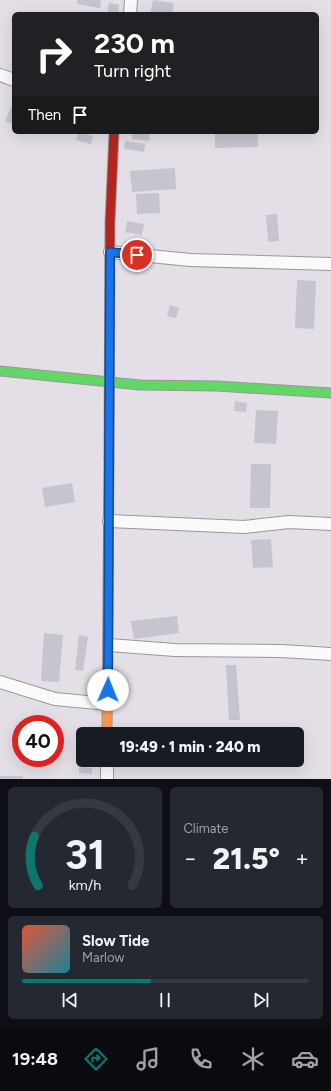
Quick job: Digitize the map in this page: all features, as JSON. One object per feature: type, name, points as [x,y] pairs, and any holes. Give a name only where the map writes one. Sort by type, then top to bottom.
[{"type":"street","points":[[130,12],[131,0]]},
{"type":"street","points":[[0,75],[12,79]]},
{"type":"street","points":[[107,727],[109,645],[108,382],[111,172],[114,134]]},
{"type":"street","points":[[110,252],[190,260],[331,264]]},
{"type":"street","points":[[0,371],[53,375],[108,382],[331,393]]},
{"type":"street","points":[[109,521],[244,527],[289,522],[331,524]]},
{"type":"street","points":[[109,645],[175,650],[280,651],[331,654]]},
{"type":"street","points":[[0,682],[55,699],[108,704]]},
{"type":"street","points":[[107,767],[107,779]]},
{"type":"building","points":[[77,0],[101,0],[100,8],[77,4]]},
{"type":"building","points":[[153,0],[174,3],[172,12],[150,12]]},
{"type":"building","points":[[109,3],[119,5],[118,12],[107,12]]},
{"type":"building","points":[[12,105],[12,124],[5,121]]},
{"type":"building","points":[[78,134],[93,136],[91,144],[76,140]]},
{"type":"building","points":[[132,134],[150,134],[149,141],[132,139]]},
{"type":"building","points":[[215,134],[258,134],[258,147],[215,148]]},
{"type":"building","points":[[125,141],[145,144],[144,152],[124,149]]},
{"type":"building","points":[[175,168],[176,189],[132,192],[130,171]]},
{"type":"building","points":[[159,193],[160,213],[137,214],[136,194]]},
{"type":"building","points":[[277,214],[279,241],[268,242],[266,215]]},
{"type":"building","points":[[127,221],[144,224],[142,235],[125,232]]},
{"type":"building","points":[[297,280],[316,281],[314,329],[295,328]]},
{"type":"building","points":[[170,305],[179,308],[176,318],[167,316]]},
{"type":"building","points":[[235,401],[247,403],[246,412],[234,411]]},
{"type":"building","points":[[256,410],[278,411],[276,444],[254,443]]},
{"type":"building","points":[[251,464],[271,464],[270,508],[250,508]]},
{"type":"building","points":[[72,483],[75,502],[45,507],[42,488]]},
{"type":"building","points":[[271,539],[273,567],[253,568],[251,540]]},
{"type":"building","points":[[177,616],[179,633],[134,639],[131,621]]},
{"type":"building","points":[[44,633],[63,635],[59,682],[41,681]]},
{"type":"building","points":[[79,635],[88,637],[83,671],[75,670]]},
{"type":"building","points":[[226,665],[236,665],[240,720],[229,720]]},
{"type":"building","points":[[79,767],[92,768],[92,774],[79,773]]},
{"type":"building","points":[[0,776],[23,776],[23,779],[0,779]]},
{"type":"traffic: fast","points":[[0,371],[140,385],[217,386],[331,393]]},
{"type":"traffic: slow","points":[[107,727],[109,457]]},
{"type":"traffic: jam","points":[[109,457],[110,222],[114,134]]},
{"type":"route","points":[[108,690],[110,635],[108,382],[110,252],[137,255]]}]
